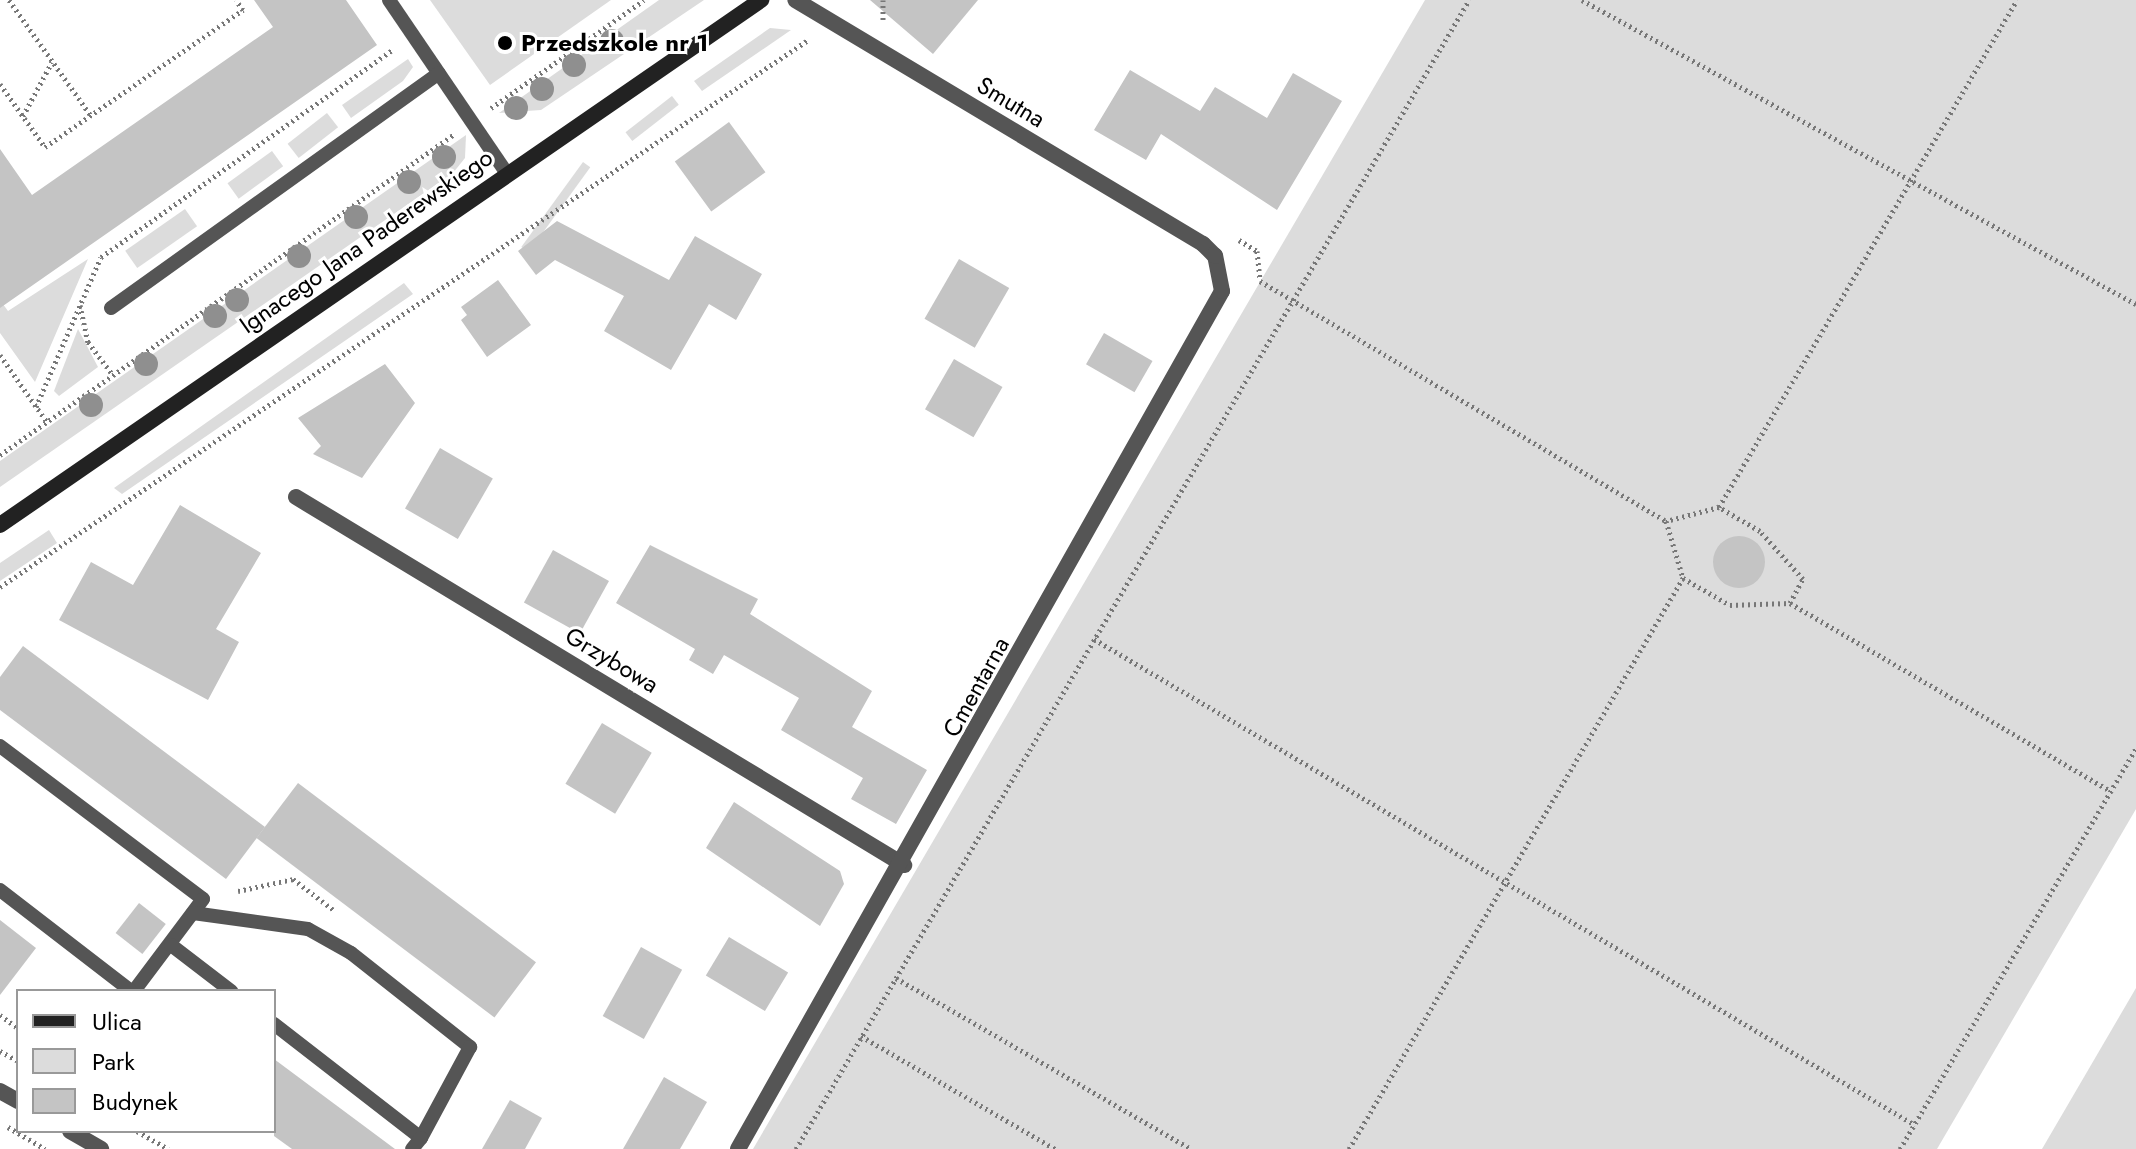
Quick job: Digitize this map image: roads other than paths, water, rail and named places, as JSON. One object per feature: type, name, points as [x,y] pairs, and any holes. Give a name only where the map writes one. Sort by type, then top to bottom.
[{"type":"main road","name":"Ignacego Jana Paderewskiego","points":[[0,525],[506,172],[761,0]]},
{"type":"street","name":"Smutna","points":[[796,0],[1203,244]]},
{"type":"street","name":"Cmentarna","points":[[738,1149],[904,865],[1214,313],[1220,272],[1203,244]]},
{"type":"street","name":"Grzybowa","points":[[296,497],[904,865]]},
{"type":"street","points":[[73,1133],[101,1149]]},
{"type":"lane","points":[[389,0],[506,172]]},
{"type":"lane","points":[[111,308],[439,73]]},
{"type":"lane","points":[[0,746],[203,899],[135,989]]},
{"type":"lane","points":[[0,890],[130,989]]},
{"type":"lane","points":[[193,913],[308,929],[351,953],[470,1047],[417,1143],[276,1026]]},
{"type":"lane","points":[[171,945],[228,989]]},
{"type":"place","name":"Przedszkole nr 1","points":[[505,43]]}]
